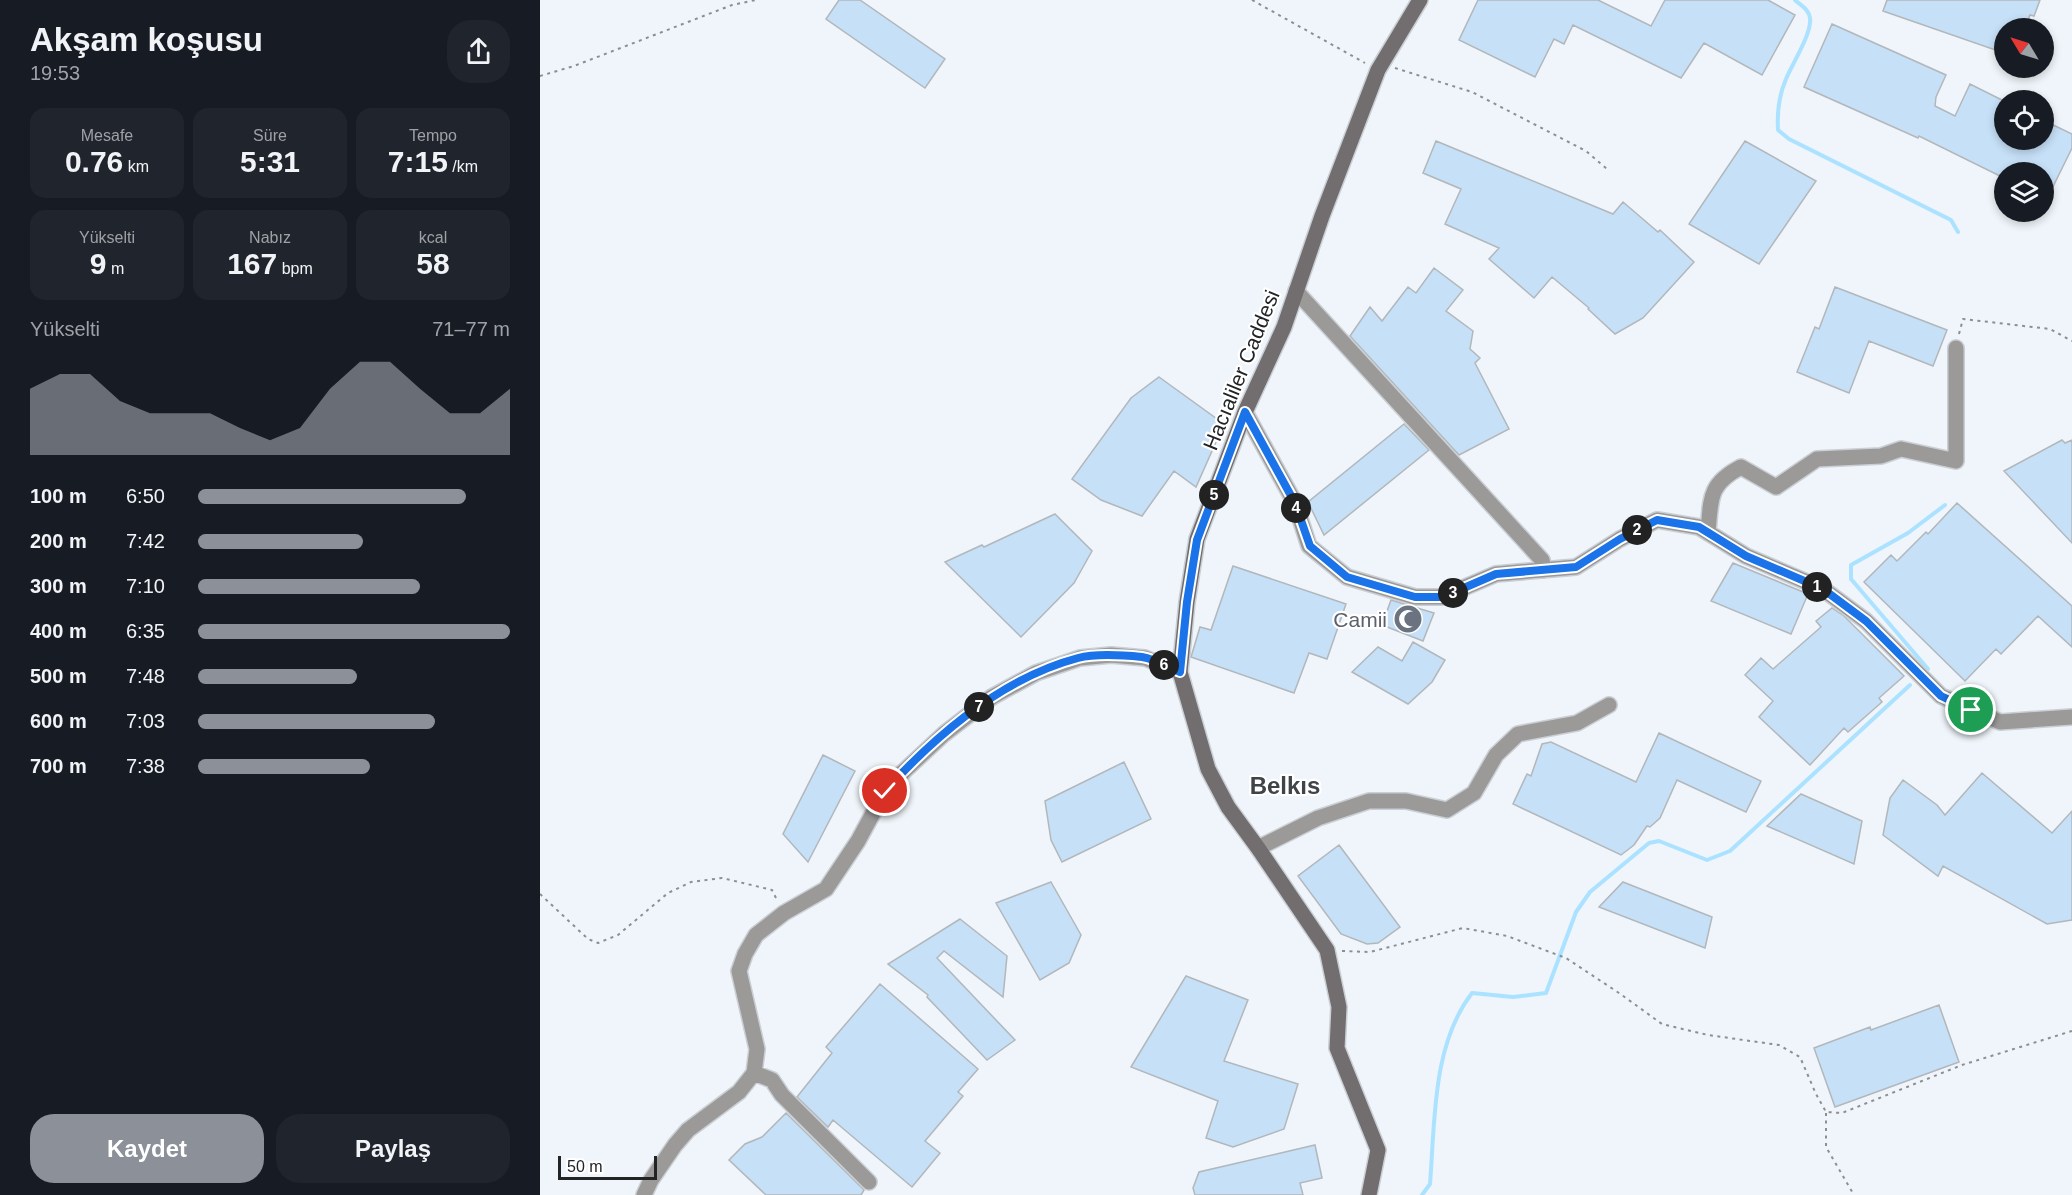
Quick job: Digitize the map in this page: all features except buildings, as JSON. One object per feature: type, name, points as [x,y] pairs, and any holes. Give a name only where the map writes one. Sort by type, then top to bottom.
[{"type":"street","name":"Hacıaliler Caddesi","points":[[1369,1195],[1378,1150],[1338,1048],[1339,1007],[1327,950],[1228,807],[1208,769],[1180,672],[1187,602],[1197,540],[1245,412],[1284,327],[1322,216],[1380,67],[1420,0]]},
{"type":"street","points":[[1296,291],[1542,560],[1544,570]]},
{"type":"street","points":[[1708,533],[1711,494],[1725,475],[1741,467],[1776,487],[1817,459],[1881,456],[1901,449],[1956,461],[1956,348]]},
{"type":"street","points":[[1245,412],[1295,503],[1310,546],[1347,577],[1415,597],[1443,597],[1496,574],[1576,567],[1620,539],[1657,520],[1699,527],[1746,556],[1823,589],[1866,621],[1941,696],[2000,722],[2072,717]]},
{"type":"street","points":[[645,1195],[651,1180],[688,1130],[739,1092],[754,1073],[757,1049],[739,971],[745,954],[756,935],[784,913],[826,889],[858,841],[885,791],[902,772],[944,734],[992,698],[1036,673],[1080,658],[1111,655],[1144,658],[1180,672]]},
{"type":"street","points":[[1258,848],[1318,818],[1369,801],[1406,801],[1448,810],[1474,793],[1496,755],[1518,734],[1577,723],[1609,705]]},
{"type":"street","points":[[754,1073],[772,1080],[782,1095],[869,1182]]},
{"type":"path","points":[[540,76],[574,66],[732,5],[756,0]]},
{"type":"path","points":[[1252,0],[1380,67],[1472,92],[1586,151],[1607,169]]},
{"type":"path","points":[[1956,348],[1963,319],[2050,329],[2072,341]]},
{"type":"path","points":[[540,894],[588,939],[598,943],[618,935],[668,893],[691,882],[722,878],[772,890],[784,913]]},
{"type":"path","points":[[1327,950],[1370,952],[1463,928],[1507,936],[1566,958],[1662,1024],[1708,1035],[1779,1045],[1800,1057],[1826,1112],[1826,1147],[1854,1195]]},
{"type":"path","points":[[1826,1112],[1842,1113],[1962,1065],[2072,1031]]},
{"type":"waterway","points":[[1795,0],[1808,12],[1810,25],[1782,91],[1778,111],[1778,130],[1789,139],[1951,220],[1958,232]]},
{"type":"waterway","points":[[1928,669],[1851,579],[1851,565],[1908,533],[1945,505]]},
{"type":"waterway","points":[[1422,1195],[1430,1184],[1435,1110],[1442,1060],[1449,1036],[1472,993],[1513,997],[1546,993],[1576,912],[1590,892],[1649,843],[1659,841],[1707,860],[1730,851],[1910,685]]},
{"type":"place","name":"Camii","points":[[1408,619]]},
{"type":"district","name":"Belkıs","points":[[1285,785]]},
{"type":"route","points":[[885,791],[902,772],[944,734],[992,698],[1036,673],[1080,658],[1111,655],[1144,658],[1180,672],[1187,602],[1197,540],[1245,412],[1295,503],[1310,546],[1347,577],[1415,597],[1443,597],[1496,574],[1576,567],[1620,539],[1657,520],[1699,527],[1746,556],[1823,589],[1866,621],[1941,696],[1971,710]]}]
